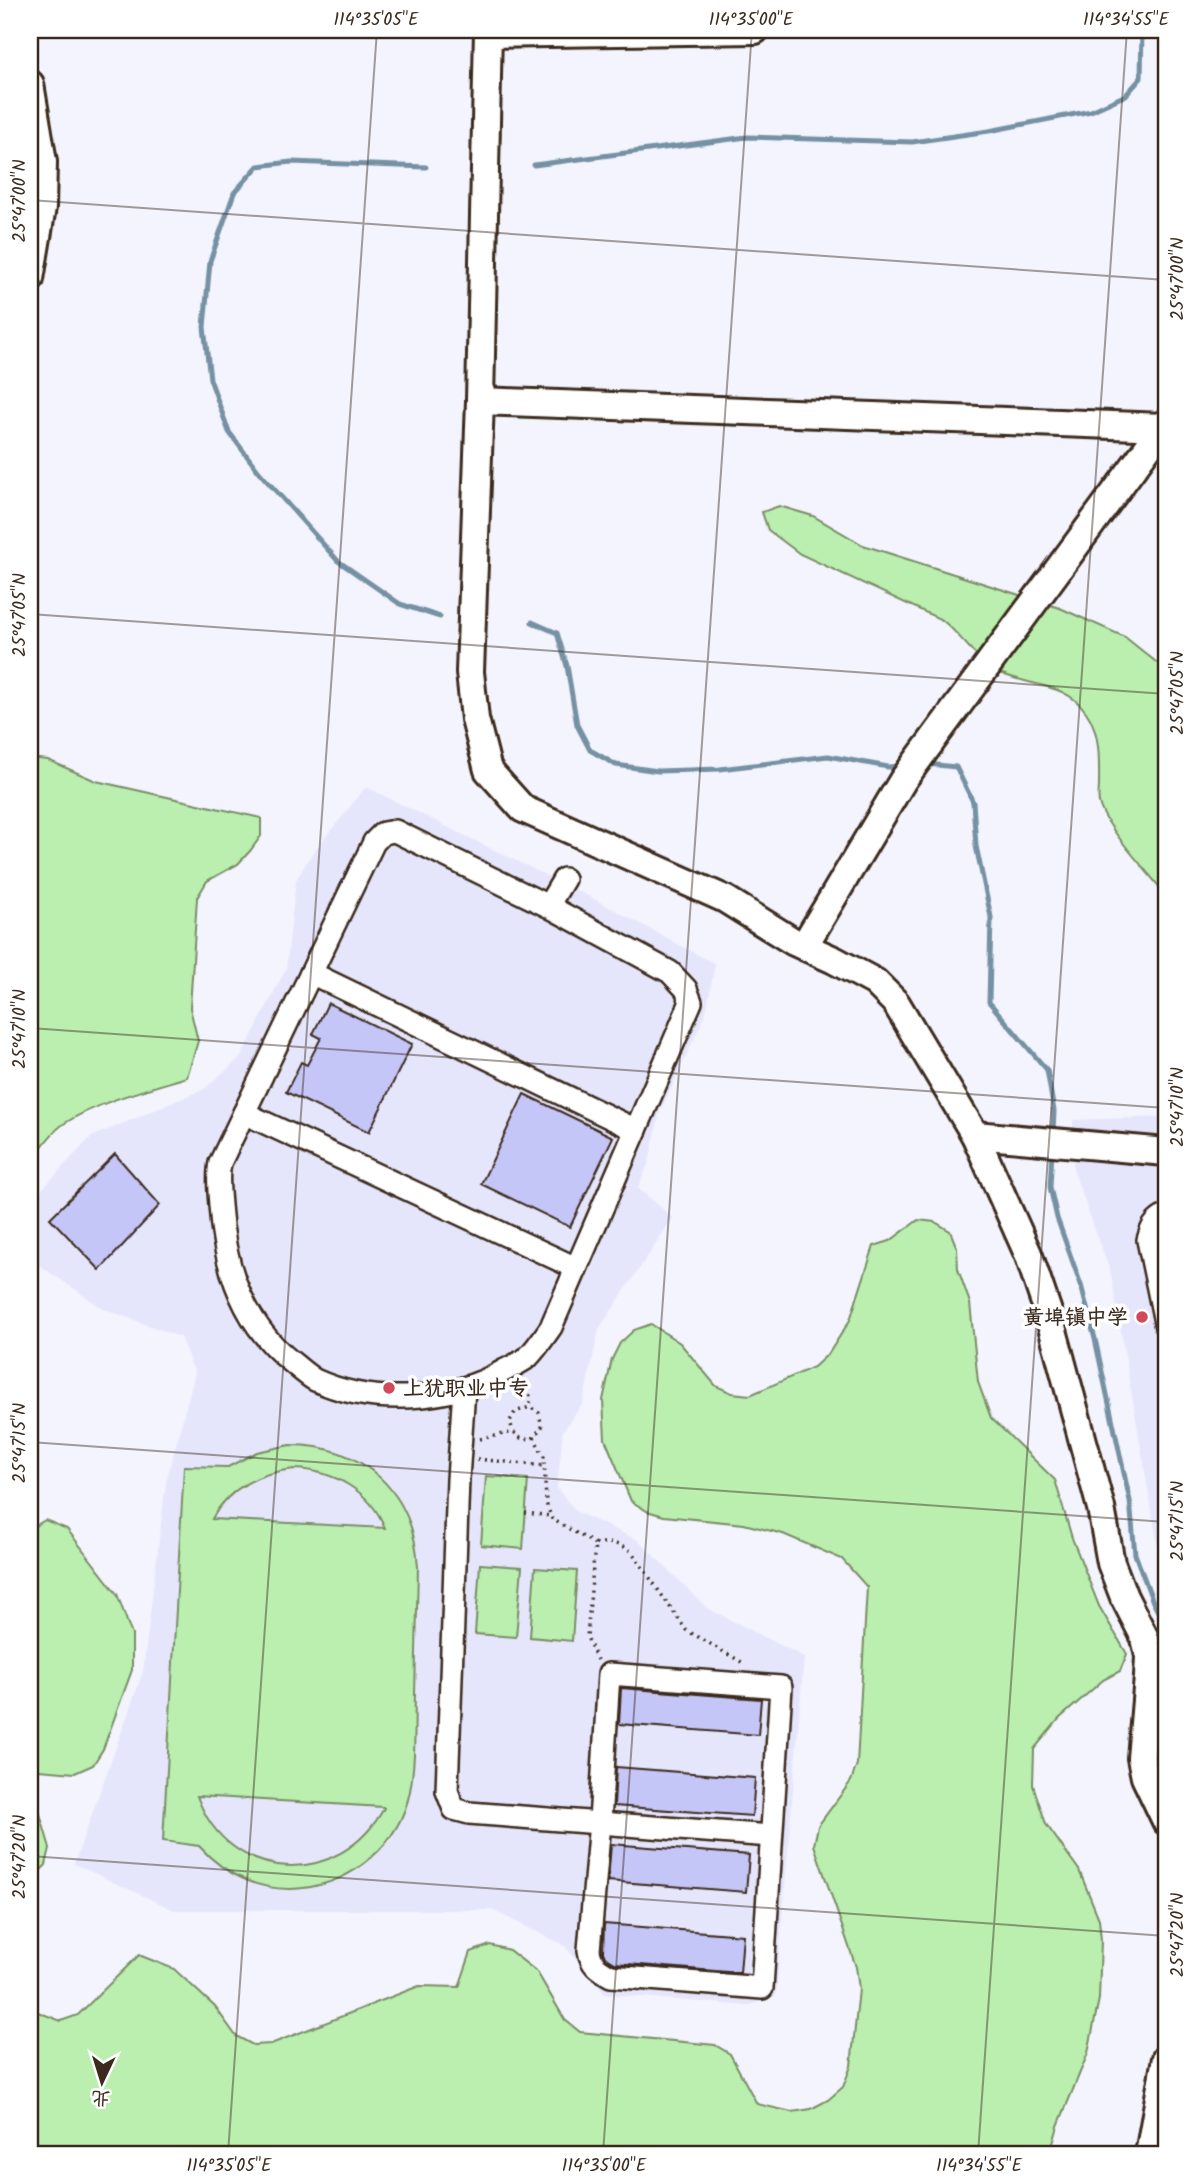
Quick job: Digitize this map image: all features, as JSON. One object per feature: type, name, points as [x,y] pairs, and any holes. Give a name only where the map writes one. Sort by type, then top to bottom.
[{"type":"street","points":[[755,30],[488,32],[480,401],[470,672],[475,719],[488,770],[523,809],[725,900],[804,946],[875,982],[897,1003],[975,1135],[1029,1256],[1048,1312],[1098,1496],[1111,1563],[1124,1597],[1145,1638],[1149,1656],[1141,1758],[1145,1777],[1166,1821]]},
{"type":"street","points":[[30,85],[43,162],[42,207],[30,279]]},
{"type":"street","points":[[480,401],[1165,425]]},
{"type":"street","points":[[804,946],[904,780],[1165,425]]},
{"type":"street","points":[[395,831],[548,906],[670,972],[686,989],[691,1002],[551,1327],[527,1358],[498,1375],[464,1389],[419,1397],[366,1395],[314,1380],[283,1356],[261,1333],[240,1298],[231,1275],[222,1237],[218,1174],[220,1163],[374,842],[383,833],[395,831]]},
{"type":"street","points":[[548,906],[564,879]]},
{"type":"street","points":[[311,973],[636,1130]]},
{"type":"street","points":[[244,1113],[576,1268]]},
{"type":"street","points":[[975,1135],[1166,1152]]},
{"type":"street","points":[[1166,1216],[1150,1231],[1149,1240],[1166,1327]]},
{"type":"street","points":[[464,1389],[451,1646],[447,1791],[454,1809],[469,1814],[771,1836]]},
{"type":"street","points":[[609,1674],[781,1687],[771,1836],[762,1988],[611,1976],[595,1967],[590,1960],[589,1950],[609,1674]]},
{"type":"street","points":[[1149,2154],[1166,2058]]},
{"type":"path","points":[[520,1377],[530,1396],[530,1408]]},
{"type":"path","points":[[530,1408],[539,1413],[542,1422],[540,1432],[534,1437],[521,1438],[513,1432],[510,1421],[519,1409],[530,1408]]},
{"type":"path","points":[[475,1439],[513,1432]]},
{"type":"path","points":[[534,1437],[544,1457],[546,1503],[552,1519],[595,1544],[607,1542],[622,1545],[632,1552],[686,1630],[749,1667]]},
{"type":"path","points":[[475,1459],[545,1466]]},
{"type":"path","points":[[525,1513],[551,1516]]},
{"type":"path","points":[[595,1544],[587,1637],[598,1662]]},
{"type":"shaded area","name":"上犹职业中专","points":[[366,787],[600,902],[715,964],[706,1013],[660,1112],[649,1162],[638,1188],[673,1218],[599,1329],[583,1403],[563,1431],[557,1489],[577,1512],[638,1540],[707,1608],[804,1657],[776,1996],[748,2006],[605,1994],[564,1945],[492,1910],[174,1910],[74,1864],[143,1672],[166,1482],[195,1373],[180,1337],[104,1309],[30,1259],[30,1202],[91,1137],[204,1089],[241,1057],[286,969],[296,880],[312,854]]},
{"type":"shaded area","name":"黄埠镇中学","points":[[1166,1117],[1166,1571],[1160,1558],[1111,1274],[1073,1169],[1073,1120]]},
{"type":"green space","points":[[779,506],[813,516],[863,545],[1060,608],[1125,637],[1166,670],[1166,895],[1104,816],[1099,801],[1097,738],[1091,720],[1077,702],[1056,690],[996,671],[942,620],[800,554],[768,530],[762,512]]},
{"type":"green space","points":[[30,758],[48,760],[96,781],[261,818],[261,836],[238,864],[207,881],[197,898],[190,1008],[198,1041],[187,1077],[124,1096],[79,1115],[55,1131],[30,1164]]},
{"type":"green space","points":[[918,1220],[935,1222],[950,1231],[957,1248],[958,1269],[970,1303],[978,1382],[991,1418],[1055,1480],[1072,1538],[1099,1606],[1127,1654],[1120,1671],[1103,1680],[1059,1719],[1034,1749],[1033,1785],[1046,1824],[1079,1870],[1099,1919],[1101,1940],[1099,1999],[1088,2053],[1058,2126],[1050,2154],[30,2154],[30,2009],[61,2021],[78,2015],[139,1955],[174,1969],[215,2007],[236,2036],[253,2045],[271,2044],[419,1986],[459,1987],[471,1952],[490,1945],[509,1950],[537,1972],[565,2020],[580,2032],[715,2045],[730,2054],[757,2104],[792,2112],[811,2109],[828,2100],[843,2087],[851,2066],[859,1989],[856,1967],[814,1845],[818,1826],[851,1781],[857,1764],[867,1587],[842,1559],[783,1534],[744,1524],[664,1516],[647,1511],[631,1501],[605,1439],[603,1400],[612,1359],[620,1343],[634,1330],[651,1324],[680,1343],[716,1386],[732,1393],[750,1395],[814,1367],[829,1353],[850,1320],[874,1246],[890,1241]]},
{"type":"green space","points":[[290,1445],[317,1447],[362,1464],[380,1478],[395,1495],[407,1516],[418,1567],[414,1755],[405,1810],[385,1843],[372,1857],[340,1878],[303,1888],[259,1885],[233,1874],[199,1846],[163,1841],[184,1466],[228,1467],[257,1452]],"holes":[[[295,1469],[323,1474],[349,1485],[370,1503],[385,1528],[212,1519],[227,1498],[247,1483],[270,1474]],[[197,1796],[383,1807],[384,1808],[365,1834],[341,1853],[314,1863],[286,1866],[259,1860],[234,1847],[212,1825]]]},
{"type":"green space","points":[[486,1476],[528,1479],[523,1549],[481,1545]]},
{"type":"green space","points":[[45,1520],[67,1529],[117,1594],[132,1635],[132,1670],[103,1749],[93,1765],[75,1773],[39,1770],[32,1787],[50,1848],[46,1865],[30,1881],[30,1529]]},
{"type":"green space","points":[[480,1564],[522,1567],[516,1637],[475,1634]]},
{"type":"green space","points":[[535,1568],[577,1571],[572,1641],[530,1637]]},
{"type":"building","points":[[328,1003],[412,1044],[369,1132],[286,1092],[301,1062],[307,1065],[321,1038],[313,1034]]},
{"type":"building","points":[[524,1094],[613,1137],[570,1227],[481,1184]]},
{"type":"building","points":[[115,1154],[160,1205],[100,1270],[50,1218]]},
{"type":"building","points":[[621,1688],[761,1699],[758,1735],[619,1724]]},
{"type":"building","points":[[616,1767],[755,1778],[752,1816],[614,1806]]},
{"type":"building","points":[[611,1844],[749,1855],[746,1892],[608,1881]]},
{"type":"building","points":[[604,1924],[743,1935],[740,1973],[615,1963],[605,1957],[603,1952]]},
{"type":"waterway","points":[[534,165],[747,137],[912,142],[989,131],[1091,111],[1126,95],[1141,78],[1142,30]]},
{"type":"waterway","points":[[426,167],[291,162],[258,166],[234,193],[210,261],[204,327],[210,379],[229,432],[259,472],[338,561],[400,604],[440,617]]},
{"type":"waterway","points":[[532,622],[557,633],[567,666],[577,725],[590,750],[616,765],[658,771],[720,769],[828,756],[888,767],[903,766]]},
{"type":"waterway","points":[[927,764],[956,767],[973,802],[976,846],[991,917],[989,1002],[1047,1070],[1054,1111],[1053,1133]]},
{"type":"waterway","points":[[1052,1150],[1050,1187],[1095,1339],[1130,1501],[1135,1554],[1153,1602],[1166,1627]]},
{"type":"place","name":"黄埠镇中学","points":[[1142,1317]]},
{"type":"place","name":"上犹职业中专","points":[[389,1388]]}]
